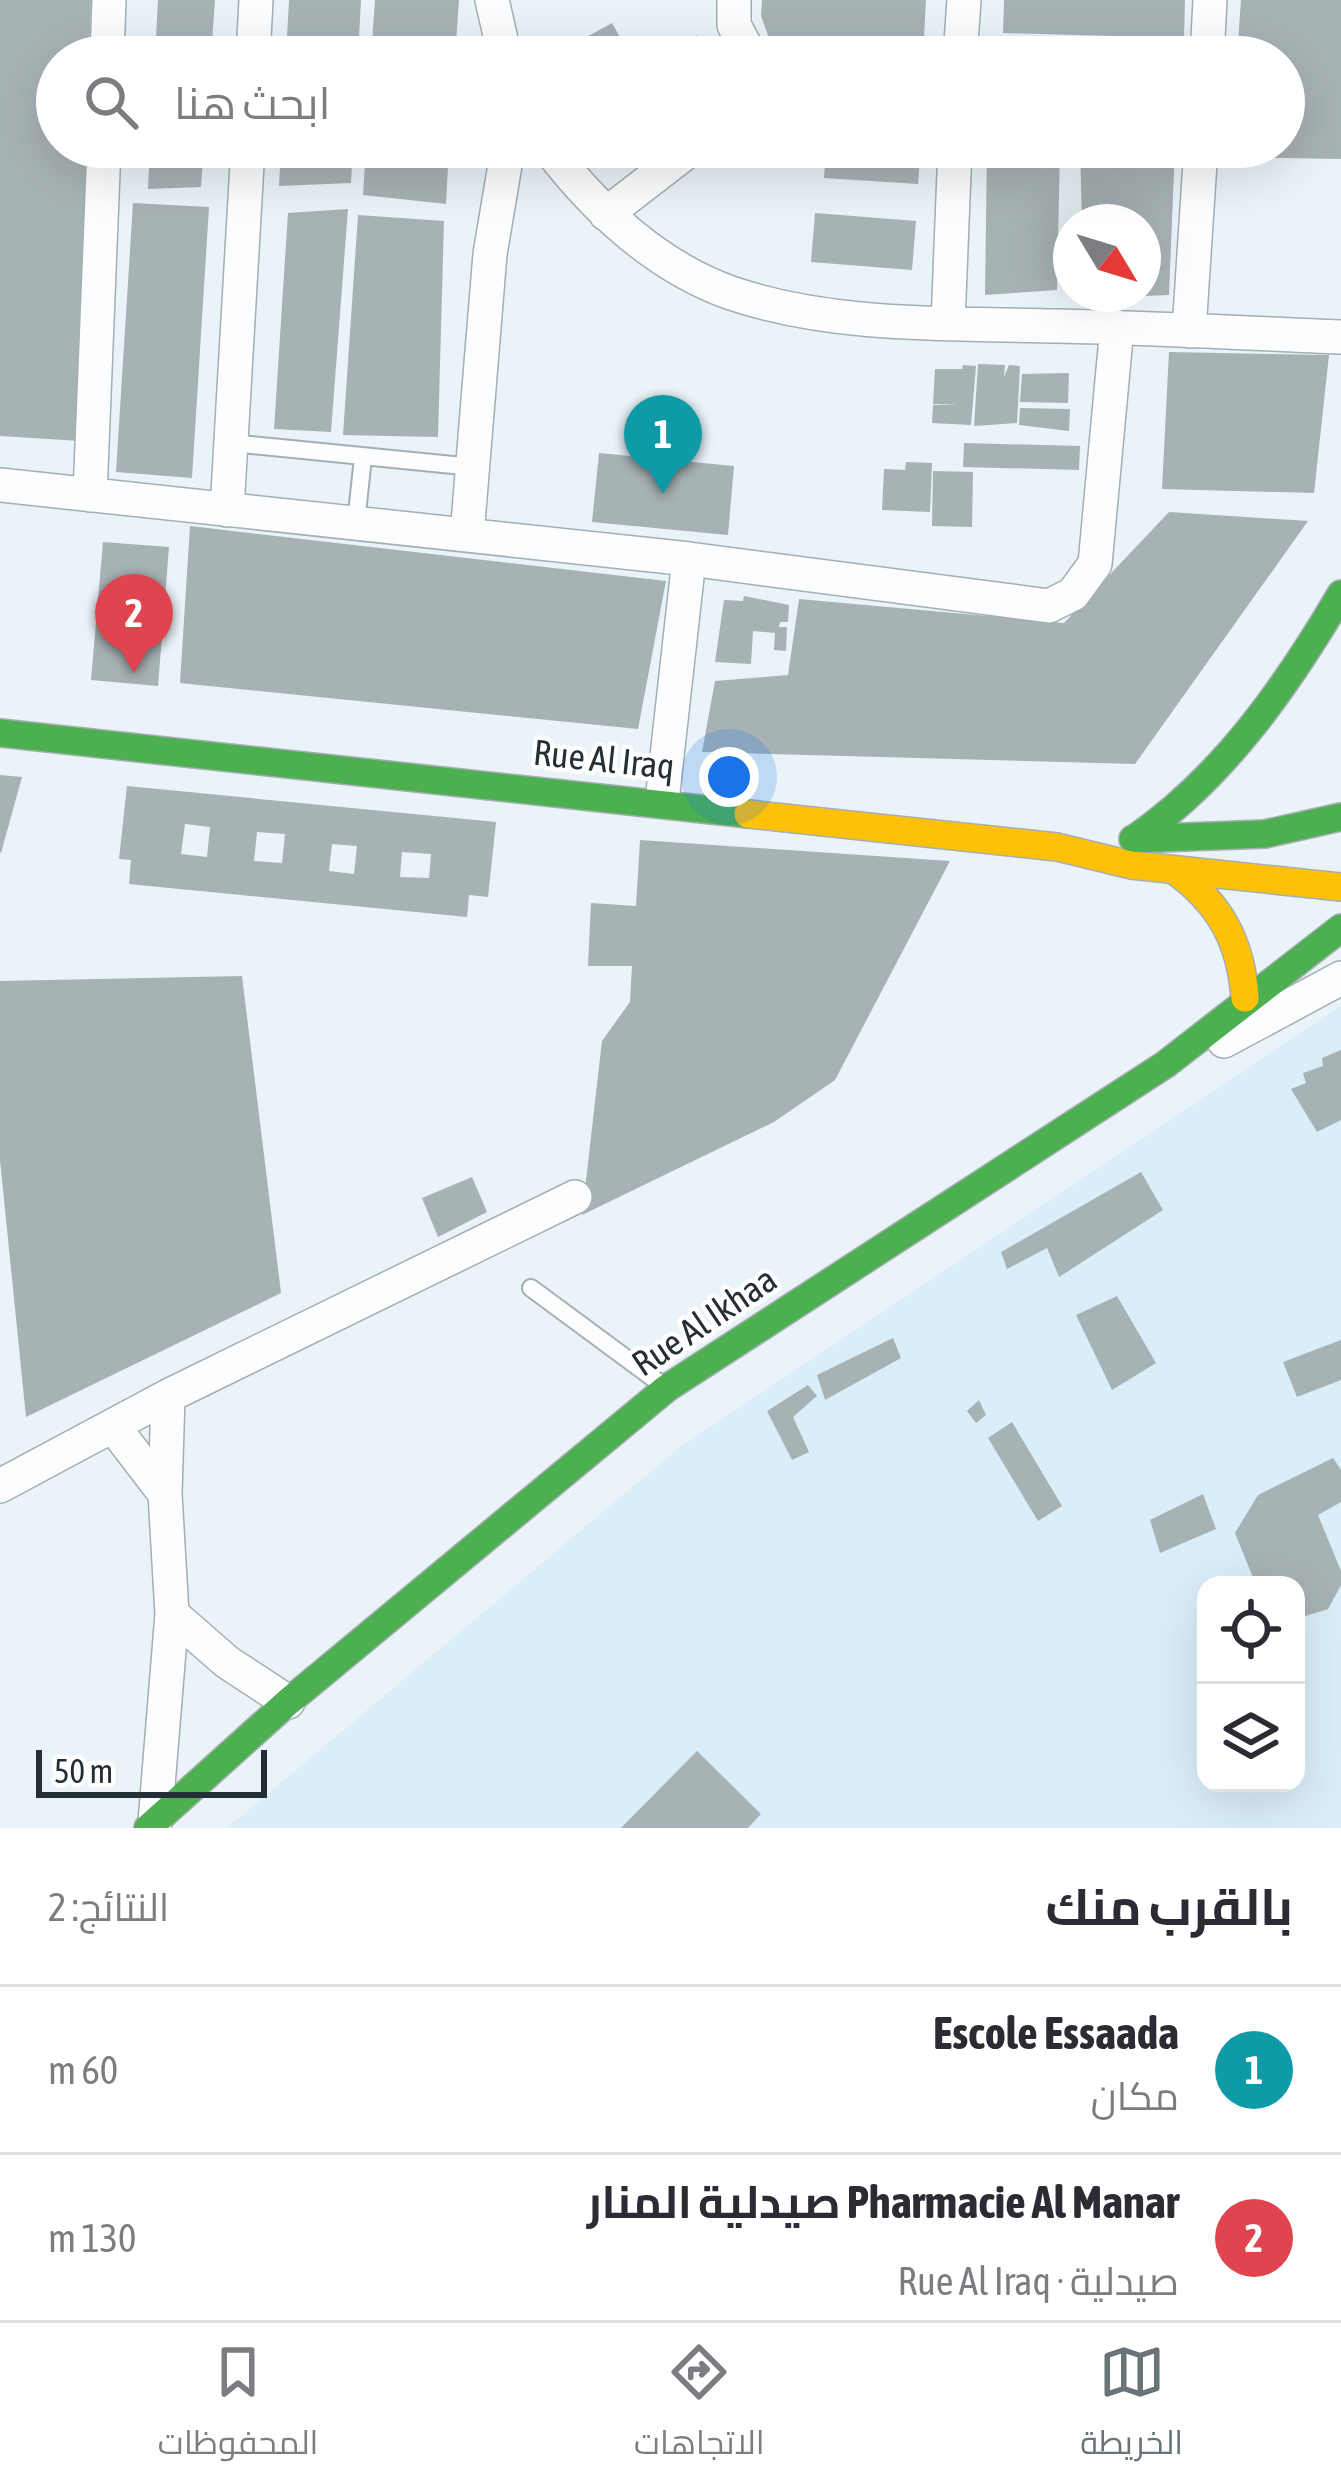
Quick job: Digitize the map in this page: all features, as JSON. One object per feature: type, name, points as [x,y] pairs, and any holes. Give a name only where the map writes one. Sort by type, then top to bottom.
[{"type":"street","points":[[108,36],[110,0]]},
{"type":"street","points":[[254,36],[256,0]]},
{"type":"street","points":[[492,0],[500,36]]},
{"type":"street","points":[[734,0],[734,25],[740,36]]},
{"type":"street","points":[[961,36],[964,0]]},
{"type":"street","points":[[1208,36],[1210,0]]},
{"type":"street","points":[[90,495],[103,168]]},
{"type":"street","points":[[227,510],[247,168]]},
{"type":"street","points":[[467,535],[490,254],[504,168]]},
{"type":"street","points":[[566,168],[606,214],[669,262],[729,292],[818,314],[1341,337]]},
{"type":"street","points":[[606,214],[666,168]]},
{"type":"street","points":[[948,323],[954,168]]},
{"type":"street","points":[[1189,331],[1200,168]]},
{"type":"street","points":[[0,485],[689,559],[1037,608],[1066,599],[1083,584],[1097,555],[1117,327]]},
{"type":"street","points":[[662,801],[689,559]]},
{"type":"street","points":[[1134,839],[1197,790],[1317,637],[1341,594]]},
{"type":"street","name":"Rue Al Iraq","points":[[0,733],[662,801],[1057,847],[1107,861],[1174,870],[1341,886]]},
{"type":"street","points":[[1057,847],[1264,834],[1341,817]]},
{"type":"street","points":[[1174,870],[1196,884],[1229,923],[1244,972],[1245,998]]},
{"type":"street","name":"Rue Al Ikhaa","points":[[151,1825],[288,1702],[667,1388],[1166,1064],[1245,998],[1341,928]]},
{"type":"street","points":[[1166,1064],[1213,1046],[1341,978]]},
{"type":"street","points":[[0,1486],[168,1396],[575,1197]]},
{"type":"street","points":[[151,1825],[172,1613],[164,1494],[168,1396]]},
{"type":"street","points":[[112,1426],[164,1494]]},
{"type":"street","points":[[172,1613],[227,1662],[288,1702]]},
{"type":"lane","points":[[231,443],[472,467]]},
{"type":"lane","points":[[356,523],[363,457]]},
{"type":"lane","points":[[531,1288],[667,1388]]},
{"type":"shaded area","points":[[1341,1006],[1341,1828],[227,1828],[680,1447]]},
{"type":"building","points":[[0,0],[91,0],[90,36],[36,36],[36,168],[86,168],[80,441],[0,436]]},
{"type":"building","points":[[158,0],[215,0],[212,36],[156,36]]},
{"type":"building","points":[[289,0],[361,0],[359,36],[287,36]]},
{"type":"building","points":[[375,0],[459,0],[456,36],[372,36]]},
{"type":"building","points":[[762,0],[926,0],[924,36],[768,36],[761,16]]},
{"type":"building","points":[[1004,0],[1185,0],[1184,36],[1003,33]]},
{"type":"building","points":[[1241,0],[1341,0],[1341,159],[1305,158],[1305,36],[1238,36]]},
{"type":"building","points":[[612,23],[619,36],[588,36]]},
{"type":"building","points":[[149,168],[202,168],[201,187],[148,189]]},
{"type":"building","points":[[280,168],[352,168],[351,183],[279,186]]},
{"type":"building","points":[[365,168],[448,168],[446,204],[363,195]]},
{"type":"building","points":[[825,168],[919,168],[918,184],[824,178]]},
{"type":"building","points":[[987,168],[1060,168],[1059,204],[1053,204],[1053,290],[985,295]]},
{"type":"building","points":[[1081,168],[1174,168],[1169,295],[1161,295],[1161,204],[1082,204]]},
{"type":"building","points":[[133,203],[209,207],[192,478],[116,472]]},
{"type":"building","points":[[348,209],[331,432],[274,429],[288,213]]},
{"type":"building","points":[[815,213],[916,221],[912,270],[811,262]]},
{"type":"building","points":[[358,215],[444,221],[438,437],[343,435]]},
{"type":"building","points":[[1169,352],[1329,355],[1314,493],[1162,489]]},
{"type":"building","points":[[978,364],[1005,365],[1004,377],[1009,365],[1020,366],[1017,423],[974,426]]},
{"type":"building","points":[[963,365],[976,366],[971,425],[932,423],[933,405],[960,404],[933,404],[935,369],[962,369]]},
{"type":"building","points":[[1069,373],[1068,403],[1020,402],[1022,374]]},
{"type":"building","points":[[1020,408],[1070,409],[1069,431],[1019,425]]},
{"type":"building","points":[[964,443],[1080,446],[1079,470],[963,467]]},
{"type":"building","points":[[599,453],[734,466],[728,535],[592,522]]},
{"type":"building","points":[[906,462],[932,463],[930,512],[882,510],[884,469],[905,470]]},
{"type":"building","points":[[933,471],[973,472],[972,527],[932,526]]},
{"type":"building","points":[[1169,512],[1308,521],[1135,764],[702,752],[715,681],[788,675],[799,599],[1064,623]]},
{"type":"building","points":[[190,526],[666,581],[638,729],[180,683]]},
{"type":"building","points":[[103,542],[169,547],[158,686],[91,680]]},
{"type":"building","points":[[744,596],[789,605],[788,622],[780,622],[779,627],[787,627],[786,651],[774,650],[775,633],[753,631],[751,664],[715,662],[724,600],[743,601]]},
{"type":"building","points":[[0,775],[22,777],[1,853],[0,852]]},
{"type":"building","points":[[127,786],[496,822],[488,897],[469,895],[467,917],[129,884],[131,860],[119,859]],"holes":[[[185,824],[210,827],[207,857],[181,854]],[[257,832],[285,834],[282,863],[254,861]],[[332,844],[357,846],[354,874],[329,871]],[[402,852],[431,854],[429,878],[400,877]]]},
{"type":"building","points":[[640,840],[950,861],[835,1080],[774,1122],[582,1215],[602,1041],[630,1002],[632,966],[588,966],[591,903],[636,906]]},
{"type":"building","points":[[242,976],[281,1293],[26,1417],[0,1160],[0,981]]},
{"type":"building","points":[[1341,1050],[1341,1120],[1317,1132],[1291,1089],[1306,1083],[1303,1073],[1323,1066],[1322,1058]]},
{"type":"building","points":[[1141,1172],[1163,1210],[1059,1277],[1047,1248],[1007,1269],[1001,1252]]},
{"type":"building","points":[[472,1177],[487,1212],[438,1237],[422,1198]]},
{"type":"building","points":[[1117,1296],[1156,1363],[1112,1390],[1076,1315]]},
{"type":"building","points":[[893,1338],[901,1358],[825,1400],[817,1375]]},
{"type":"building","points":[[1341,1340],[1341,1380],[1297,1397],[1283,1362]]},
{"type":"building","points":[[808,1385],[817,1396],[793,1417],[809,1452],[792,1460],[767,1411]]},
{"type":"building","points":[[979,1400],[986,1415],[976,1423],[967,1411]]},
{"type":"building","points":[[1012,1422],[1062,1506],[1038,1521],[988,1438]]},
{"type":"building","points":[[1333,1458],[1341,1470],[1341,1502],[1318,1515],[1341,1571],[1341,1585],[1328,1609],[1305,1616],[1305,1576],[1252,1576],[1235,1533],[1258,1495]]},
{"type":"building","points":[[1203,1494],[1216,1529],[1160,1553],[1150,1520]]},
{"type":"building","points":[[697,1751],[761,1814],[748,1828],[621,1828]]},
{"type":"traffic: fast","points":[[1134,839],[1196,788],[1251,728],[1341,594]]},
{"type":"traffic: fast","points":[[0,733],[748,814]]},
{"type":"traffic: fast","points":[[1133,839],[1265,834],[1341,817]]},
{"type":"traffic: fast","points":[[148,1828],[288,1702],[667,1388],[1166,1064],[1341,928]]},
{"type":"traffic: slow","points":[[748,814],[1057,847],[1131,865],[1341,887]]},
{"type":"traffic: slow","points":[[1174,870],[1204,896],[1225,925],[1239,959],[1245,998]]},
{"type":"place","name":"Escole Essaada","points":[[663,494]]},
{"type":"place","name":"Pharmacie Al Manar صيدلية المنار","points":[[134,673]]}]
